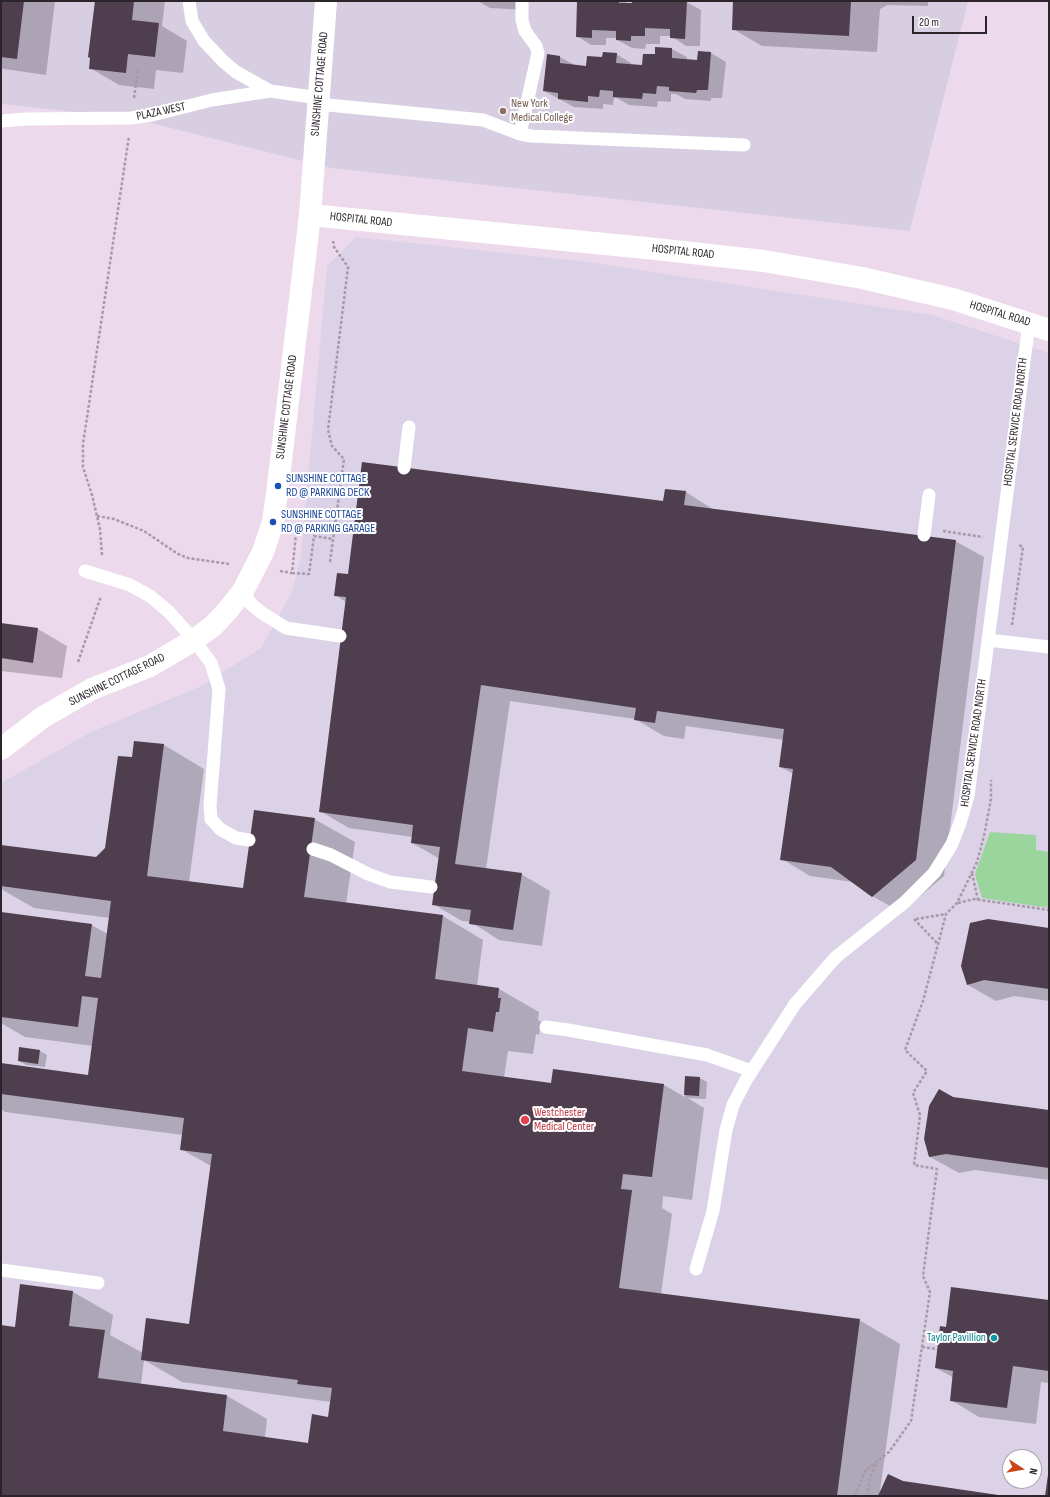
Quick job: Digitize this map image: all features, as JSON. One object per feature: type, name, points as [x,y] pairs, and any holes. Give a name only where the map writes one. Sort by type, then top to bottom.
[{"type":"street","name":"SUNSHINE COTTAGE ROAD","points":[[1,749],[43,717],[92,689],[150,666],[194,640],[213,626],[243,591],[265,544],[275,508],[310,215],[326,1]]},
{"type":"street","name":"HOSPITAL ROAD","points":[[310,215],[764,261],[862,278],[938,296],[1039,326]]},
{"type":"lane","points":[[189,1],[192,20],[204,41],[236,72],[270,91]]},
{"type":"lane","points":[[520,134],[538,53],[536,46],[525,31],[522,20],[522,1]]},
{"type":"lane","name":"PLAZA WEST","points":[[1,121],[27,119],[131,118],[152,115],[212,100],[270,91],[319,101],[483,120],[520,134],[531,136],[744,145]]},
{"type":"lane","name":"HOSPITAL SERVICE ROAD NORTH","points":[[696,1269],[713,1211],[726,1130],[733,1105],[752,1071],[795,1004],[836,957],[905,902],[934,873],[952,844],[966,807],[1001,540],[1039,326]]},
{"type":"lane","points":[[404,468],[409,427]]},
{"type":"lane","points":[[924,536],[929,495]]},
{"type":"lane","points":[[85,571],[130,585],[150,596],[169,612],[194,640],[211,663],[219,689],[210,806],[211,819],[220,829],[236,838],[249,840]]},
{"type":"lane","points":[[243,591],[251,604],[262,613],[286,628],[340,636]]},
{"type":"lane","points":[[988,640],[1049,647]]},
{"type":"lane","points":[[313,849],[331,855],[368,874],[390,882],[431,887]]},
{"type":"lane","points":[[546,1027],[707,1056],[752,1071]]},
{"type":"lane","points":[[1,1270],[98,1283]]},
{"type":"path","points":[[78,662],[101,597],[103,576],[100,529],[83,467],[83,444],[138,70]]},
{"type":"path","points":[[330,562],[344,459],[332,446],[328,430],[348,267],[334,247],[332,217]]},
{"type":"path","points":[[97,516],[114,520],[144,531],[178,554],[188,558],[308,574],[314,536],[332,539]]},
{"type":"path","points":[[292,572],[296,529]]},
{"type":"path","points":[[937,530],[1001,540],[1023,547],[1009,643]]},
{"type":"path","points":[[855,1496],[865,1471],[889,1452],[911,1421],[930,1292],[923,1276],[937,1169],[914,1164],[920,1115],[913,1093],[927,1071],[905,1050],[923,1001],[946,914],[957,903],[977,862],[991,799],[992,779]]},
{"type":"path","points":[[972,873],[978,900]]},
{"type":"path","points":[[957,903],[966,900],[978,900],[1049,910]]},
{"type":"path","points":[[914,919],[946,914]]},
{"type":"path","points":[[922,1347],[937,1349]]},
{"type":"path","points":[[867,1496],[870,1478],[877,1461]]},
{"type":"shaded area","name":"New York Medical College","points":[[1,1],[968,1],[910,231],[331,168],[131,118],[1,104]]},
{"type":"shaded area","name":"Westchester Medical Center","points":[[356,237],[588,262],[932,315],[1049,353],[1049,1496],[1,1496],[1,783],[93,731],[199,687],[261,648],[292,592],[301,556],[327,266]]},
{"type":"green space","points":[[990,832],[1036,835],[1036,850],[1049,852],[1049,908],[982,898],[975,874]]},
{"type":"building","points":[[1,1],[24,1],[17,59],[1,57]]},
{"type":"building","points":[[95,1],[134,1],[132,20],[159,23],[155,57],[128,54],[126,73],[89,69],[90,58],[88,57]]},
{"type":"building","points":[[577,1],[619,1],[619,3],[632,3],[632,1],[687,1],[685,39],[670,38],[670,29],[645,28],[645,36],[631,36],[631,41],[616,40],[616,31],[592,30],[592,38],[576,37]]},
{"type":"building","points":[[733,1],[851,1],[849,36],[732,30]]},
{"type":"building","points":[[655,47],[672,48],[672,58],[697,60],[698,51],[711,52],[708,90],[697,90],[696,93],[669,91],[669,87],[657,86],[656,94],[643,93],[642,99],[613,97],[613,91],[600,90],[599,97],[588,96],[588,102],[558,99],[558,93],[543,91],[547,54],[560,56],[560,63],[586,66],[587,56],[602,57],[603,52],[617,53],[616,63],[642,65],[643,54],[655,54]]},
{"type":"building","points":[[362,462],[663,501],[665,489],[686,491],[684,505],[956,540],[916,860],[872,897],[831,867],[780,860],[793,769],[779,767],[784,729],[657,711],[655,723],[634,720],[636,708],[481,685],[455,864],[522,873],[513,930],[469,924],[471,910],[432,905],[440,847],[411,843],[413,825],[319,812],[346,597],[334,596],[337,573],[348,574]]},
{"type":"building","points":[[1,623],[38,628],[33,663],[1,658]]},
{"type":"building","points":[[134,741],[164,744],[147,876],[243,888],[254,810],[315,818],[304,897],[443,915],[435,979],[499,988],[498,998],[501,998],[499,1012],[496,1012],[493,1032],[468,1028],[462,1071],[551,1083],[553,1069],[664,1084],[652,1177],[623,1174],[621,1189],[632,1190],[619,1288],[860,1319],[837,1496],[1,1496],[1,1325],[15,1327],[20,1284],[73,1291],[69,1326],[105,1330],[98,1378],[227,1395],[223,1431],[308,1443],[312,1414],[328,1417],[332,1388],[297,1384],[298,1380],[141,1360],[146,1318],[189,1324],[212,1154],[180,1150],[184,1118],[1,1094],[1,1063],[88,1075],[98,998],[82,996],[78,1027],[1,1017],[1,912],[92,924],[85,976],[101,978],[111,901],[1,886],[1,845],[96,857],[105,848],[118,756],[132,757]]},
{"type":"building","points":[[988,919],[1049,928],[1049,989],[984,980],[967,985],[961,966],[970,923]]},
{"type":"building","points":[[19,1047],[40,1050],[38,1064],[18,1061]]},
{"type":"building","points":[[685,1076],[700,1077],[699,1096],[684,1095]]},
{"type":"building","points":[[939,1089],[953,1097],[1049,1110],[1049,1168],[946,1154],[929,1157],[924,1139],[929,1106]]},
{"type":"building","name":"Taylor Pavillion","points":[[951,1287],[1049,1300],[1049,1371],[1013,1366],[1007,1408],[950,1401],[953,1371],[935,1368],[940,1326],[946,1327]]},
{"type":"building","points":[[888,1474],[903,1481],[1005,1496],[878,1496]]},
{"type":"building","points":[[1048,1475],[1049,1496],[1045,1496]]},
{"type":"place","name":"New York Medical College","points":[[503,111]]},
{"type":"place","name":"SUNSHINE COTTAGE RD @ PARKING DECK","points":[[278,486]]},
{"type":"place","name":"SUNSHINE COTTAGE RD @ PARKING GARAGE","points":[[273,522]]},
{"type":"place","name":"Westchester Medical Center","points":[[525,1120]]},
{"type":"place","name":"Taylor Pavillion","points":[[994,1338]]}]
